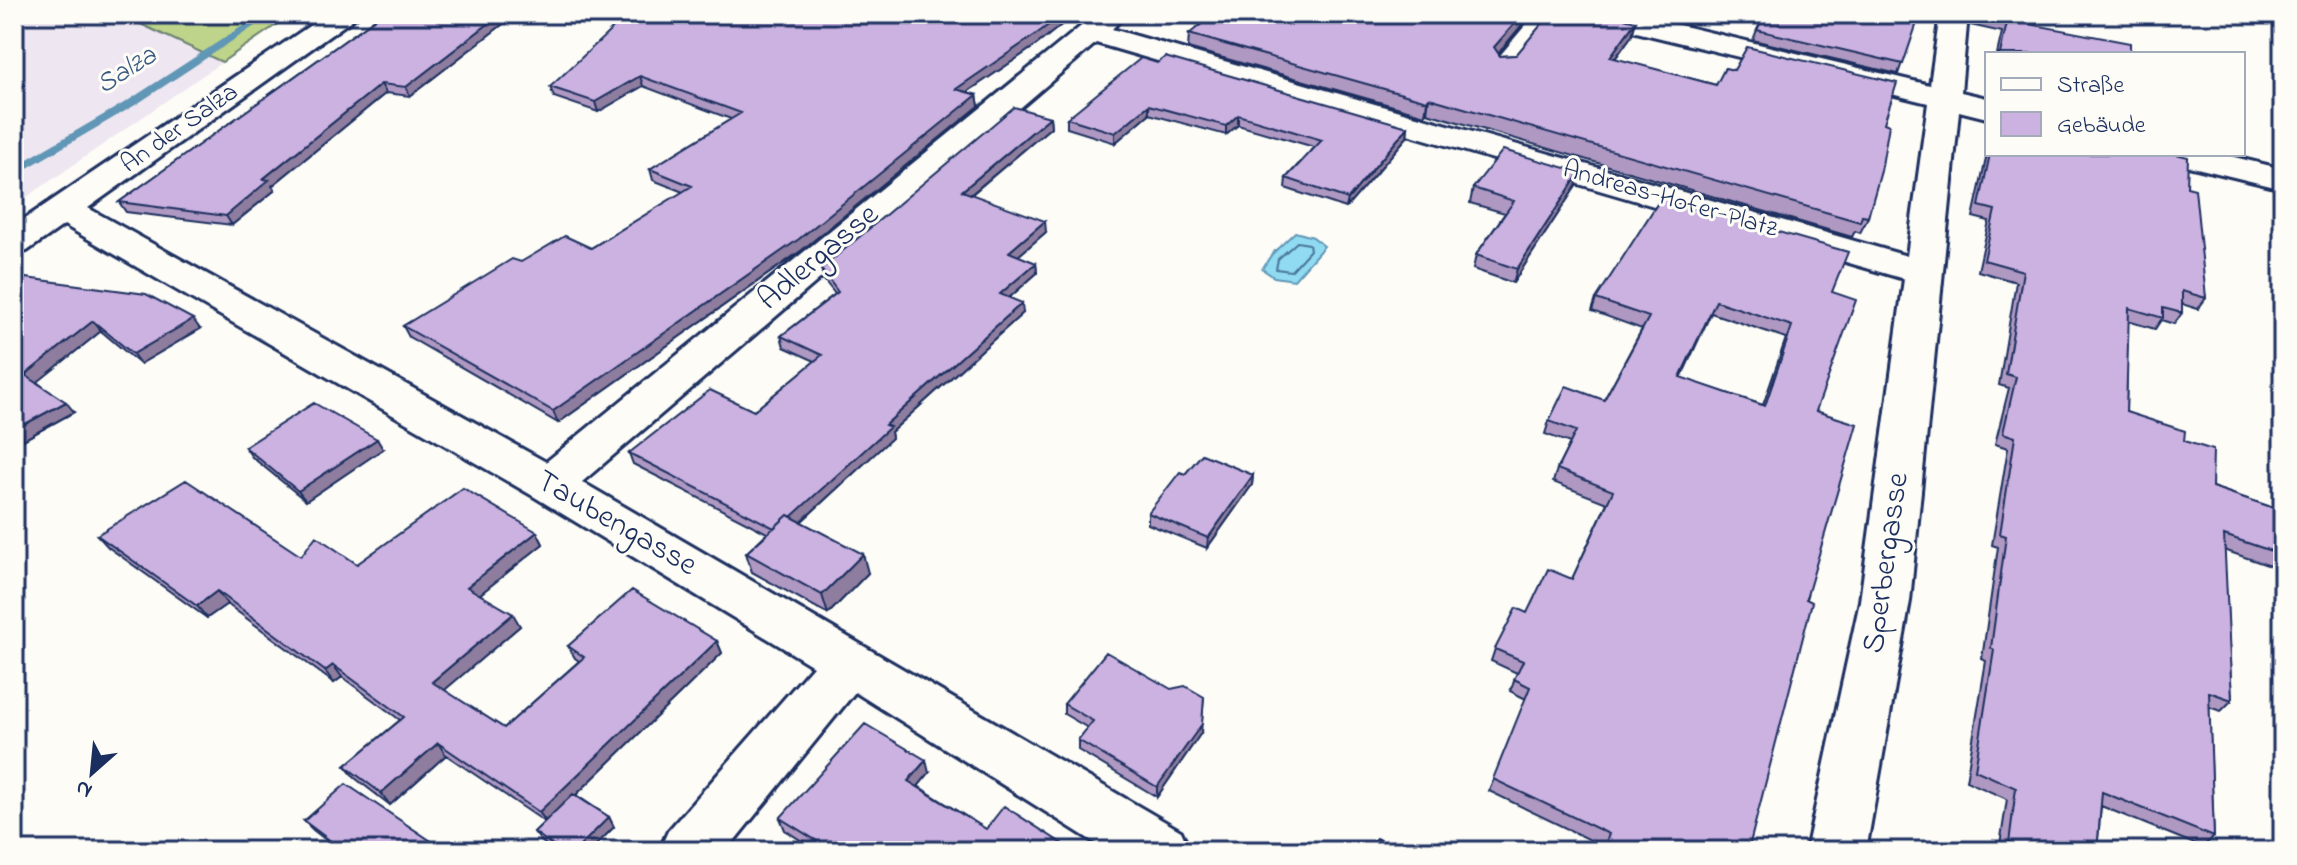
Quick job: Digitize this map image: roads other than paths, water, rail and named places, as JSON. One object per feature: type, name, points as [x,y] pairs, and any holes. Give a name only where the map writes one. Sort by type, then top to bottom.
[{"type":"street","name":"An der Salza","points":[[14,243],[346,14]]},
{"type":"street","points":[[1597,14],[1985,108]]},
{"type":"street","points":[[1924,273],[1954,14]]},
{"type":"street","name":"Andreas-Hofer-Platz","points":[[1101,23],[1924,273]]},
{"type":"street","name":"Adlergasse","points":[[549,484],[1101,23]]},
{"type":"street","points":[[2188,156],[2283,179]]},
{"type":"street","name":"Taubengasse","points":[[64,210],[549,484],[849,661],[1160,851]]},
{"type":"street","name":"Sperbergasse","points":[[1836,851],[1885,601],[1924,273]]},
{"type":"street","points":[[689,851],[849,661]]},
{"type":"lane","points":[[1504,63],[1545,14]]},
{"type":"water","points":[[1295,232],[1313,237],[1324,246],[1294,280],[1274,277],[1262,269],[1272,254]]},
{"type":"waterway","name":"Salza","points":[[14,172],[133,102],[268,14]]}]
